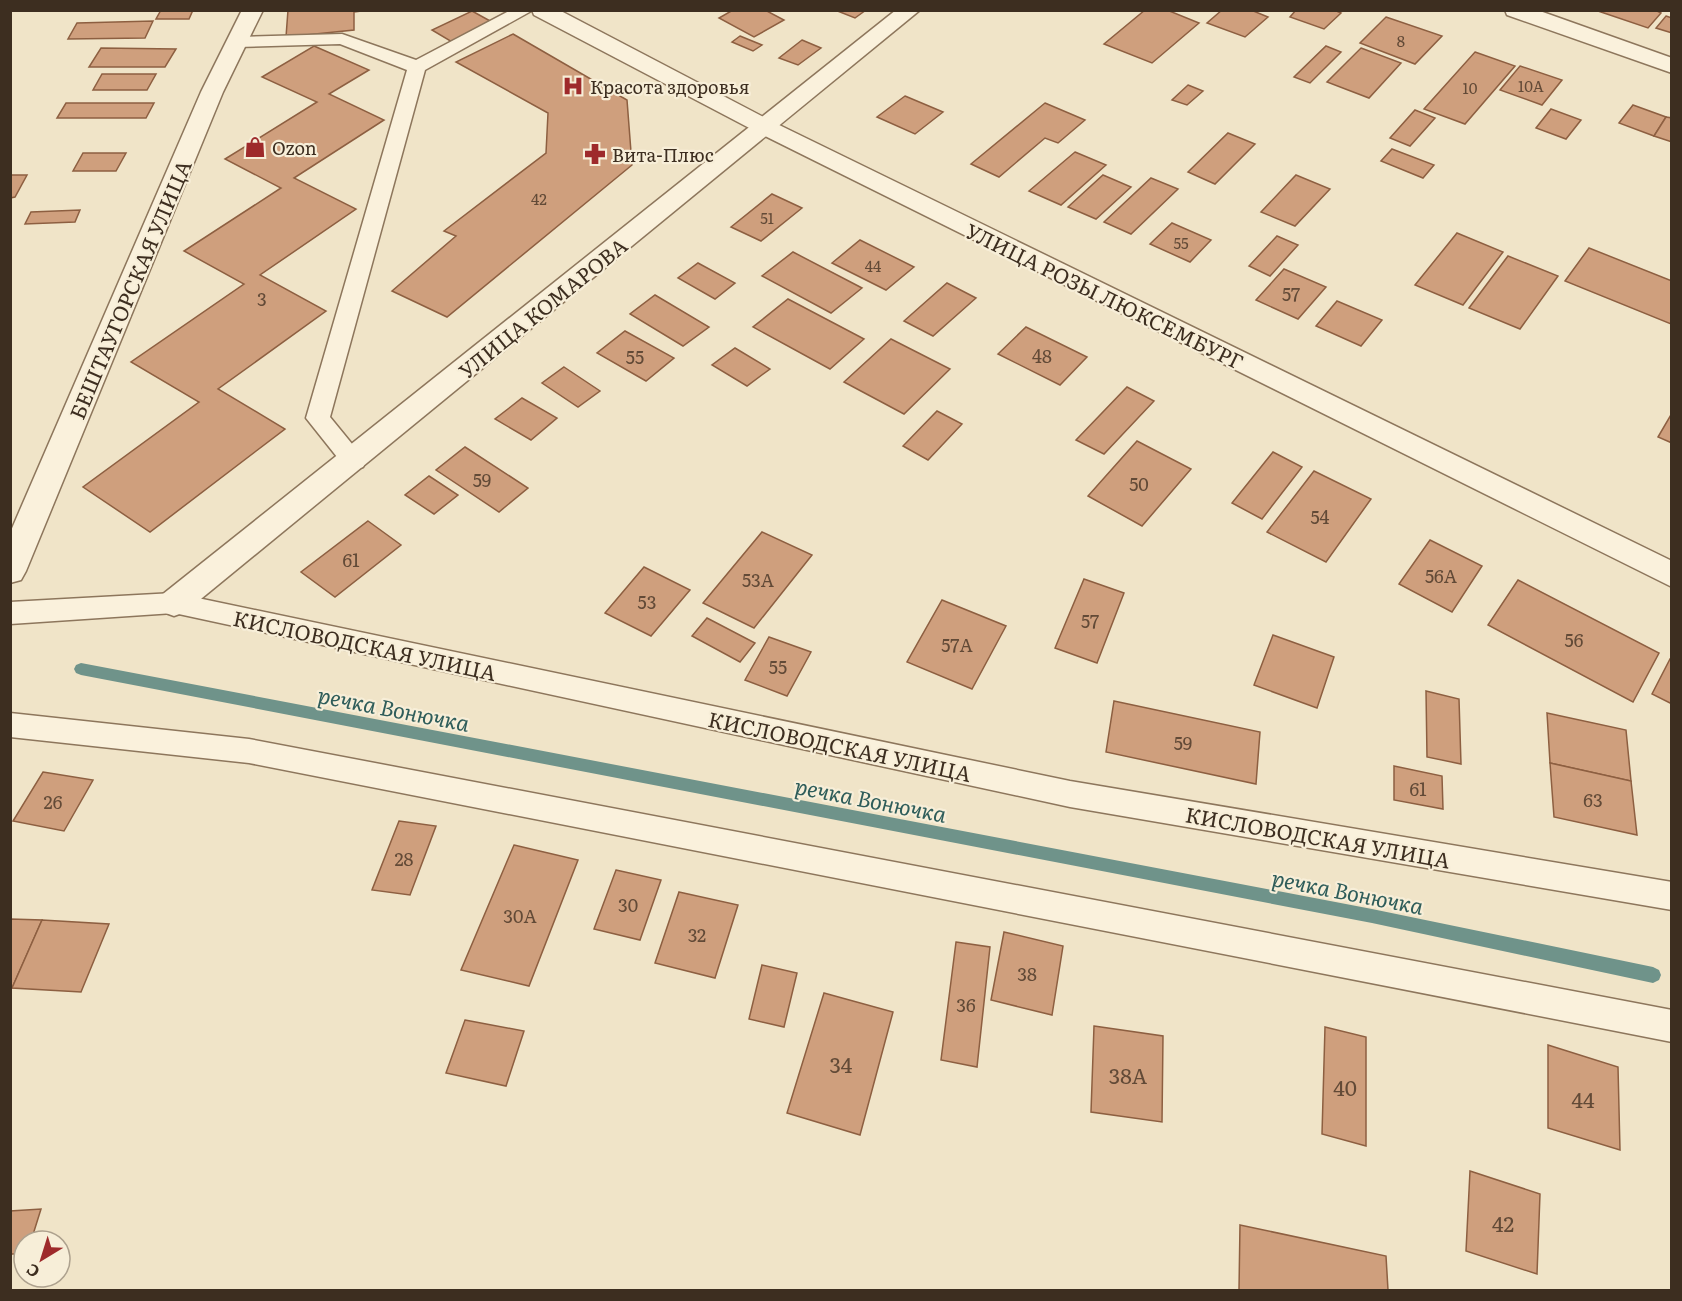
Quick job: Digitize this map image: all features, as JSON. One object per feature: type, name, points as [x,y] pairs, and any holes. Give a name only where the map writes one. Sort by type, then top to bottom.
[{"type":"street","name":"БЕШТАУГОРСКАЯ УЛИЦА","points":[[10,571],[212,92],[253,10]]},
{"type":"street","name":"УЛИЦА РОЗЫ ЛЮКСЕМБУРГ","points":[[542,10],[763,126],[1671,574]]},
{"type":"street","name":"УЛИЦА КОМАРОВА","points":[[174,603],[354,460],[763,126],[910,10]]},
{"type":"street","points":[[1515,10],[1671,66]]},
{"type":"lane","points":[[354,460],[318,418],[417,67],[525,10]]},
{"type":"lane","points":[[237,42],[342,39],[417,67]]},
{"type":"lane","name":"КИСЛОВОДСКАЯ УЛИЦА","points":[[10,613],[174,603],[1070,794],[1671,896]]},
{"type":"lane","points":[[10,725],[249,751],[1671,1026]]},
{"type":"building","points":[[161,10],[193,10],[189,19],[156,19]]},
{"type":"building","points":[[288,10],[369,10],[354,12],[354,30],[286,37]]},
{"type":"building","points":[[733,10],[765,10],[784,20],[754,37],[719,18]]},
{"type":"building","points":[[835,10],[866,10],[855,18]]},
{"type":"building","points":[[1145,10],[1167,10],[1199,23],[1152,63],[1104,44]]},
{"type":"building","points":[[1222,10],[1251,10],[1268,17],[1245,37],[1207,23]]},
{"type":"building","points":[[1296,10],[1334,10],[1341,13],[1324,29],[1290,17]]},
{"type":"building","points":[[1655,10],[1661,13],[1648,28],[1598,11]]},
{"type":"building","points":[[472,11],[492,22],[452,42],[432,30]]},
{"type":"building","points":[[1666,16],[1672,18],[1672,33],[1656,28]]},
{"type":"building","points":[[1386,17],[1442,36],[1415,64],[1360,43]]},
{"type":"building","points":[[153,21],[145,38],[68,39],[77,23]]},
{"type":"building","points":[[513,34],[627,100],[632,165],[447,317],[392,291],[456,236],[444,231],[546,153],[548,113],[456,62]]},
{"type":"building","points":[[740,36],[762,45],[753,51],[732,42]]},
{"type":"building","points":[[802,40],[821,48],[798,65],[779,58]]},
{"type":"building","points":[[314,46],[369,70],[329,94],[384,120],[294,178],[356,209],[260,275],[326,311],[218,389],[285,429],[150,532],[83,487],[199,402],[131,362],[244,284],[184,251],[281,188],[225,159],[317,102],[262,77]]},
{"type":"building","points":[[1326,46],[1341,52],[1310,83],[1294,77]]},
{"type":"building","points":[[101,48],[176,49],[165,67],[89,67]]},
{"type":"building","points":[[1361,48],[1401,63],[1369,98],[1327,82]]},
{"type":"building","points":[[1475,52],[1515,66],[1465,124],[1424,109]]},
{"type":"building","points":[[1520,66],[1562,80],[1542,105],[1500,90]]},
{"type":"building","points":[[102,74],[156,74],[147,90],[93,90]]},
{"type":"building","points":[[1188,85],[1203,91],[1187,105],[1172,100]]},
{"type":"building","points":[[905,96],[943,112],[915,134],[877,117]]},
{"type":"building","points":[[66,103],[154,103],[146,118],[57,118]]},
{"type":"building","points":[[1045,103],[1085,120],[1058,143],[1045,138],[999,177],[971,164]]},
{"type":"building","points":[[1633,105],[1666,117],[1654,136],[1619,123]]},
{"type":"building","points":[[1551,109],[1581,120],[1566,139],[1536,128]]},
{"type":"building","points":[[1415,110],[1435,118],[1410,146],[1390,138]]},
{"type":"building","points":[[1666,117],[1672,118],[1672,142],[1654,136]]},
{"type":"building","points":[[1228,133],[1255,144],[1215,184],[1188,172]]},
{"type":"building","points":[[1392,149],[1434,165],[1423,178],[1381,161]]},
{"type":"building","points":[[1075,152],[1106,165],[1061,205],[1029,191]]},
{"type":"building","points":[[83,153],[126,153],[116,171],[73,171]]},
{"type":"building","points":[[10,175],[27,175],[15,197],[10,198]]},
{"type":"building","points":[[1103,175],[1131,187],[1096,219],[1068,207]]},
{"type":"building","points":[[1296,175],[1330,189],[1295,226],[1261,212]]},
{"type":"building","points":[[1151,178],[1178,189],[1131,234],[1104,222]]},
{"type":"building","points":[[772,194],[802,208],[761,241],[731,227]]},
{"type":"building","points":[[80,210],[75,222],[25,224],[31,212]]},
{"type":"building","points":[[1172,223],[1211,240],[1190,262],[1150,244]]},
{"type":"building","points":[[1457,233],[1503,252],[1463,305],[1415,285]]},
{"type":"building","points":[[1277,236],[1298,245],[1270,276],[1249,266]]},
{"type":"building","points":[[860,240],[914,267],[886,290],[832,263]]},
{"type":"building","points":[[1589,248],[1672,281],[1671,324],[1565,281]]},
{"type":"building","points":[[793,252],[862,288],[831,313],[762,276]]},
{"type":"building","points":[[1508,256],[1558,276],[1520,329],[1469,308]]},
{"type":"building","points":[[698,263],[735,283],[715,299],[678,278]]},
{"type":"building","points":[[1284,269],[1326,287],[1298,319],[1256,300]]},
{"type":"building","points":[[947,283],[976,298],[933,336],[904,321]]},
{"type":"building","points":[[655,295],[709,327],[683,346],[630,314]]},
{"type":"building","points":[[788,299],[864,339],[830,369],[753,327]]},
{"type":"building","points":[[1337,301],[1382,320],[1361,346],[1316,326]]},
{"type":"building","points":[[1026,327],[1087,357],[1060,385],[998,354]]},
{"type":"building","points":[[625,331],[674,358],[646,381],[597,353]]},
{"type":"building","points":[[891,339],[950,369],[904,414],[844,382]]},
{"type":"building","points":[[735,348],[770,369],[747,386],[712,365]]},
{"type":"building","points":[[564,367],[600,391],[578,407],[542,383]]},
{"type":"building","points":[[1127,387],[1154,401],[1104,454],[1076,440]]},
{"type":"building","points":[[522,398],[557,418],[531,440],[495,419]]},
{"type":"building","points":[[937,411],[962,424],[928,460],[903,446]]},
{"type":"building","points":[[1672,413],[1672,443],[1658,437]]},
{"type":"building","points":[[1137,441],[1191,469],[1142,526],[1088,496]]},
{"type":"building","points":[[465,447],[528,488],[499,512],[436,470]]},
{"type":"building","points":[[1273,452],[1302,467],[1262,519],[1232,503]]},
{"type":"building","points":[[1314,471],[1371,499],[1326,562],[1267,532]]},
{"type":"building","points":[[429,476],[458,495],[434,514],[405,495]]},
{"type":"building","points":[[368,521],[401,545],[335,597],[301,572]]},
{"type":"building","points":[[762,532],[812,555],[754,628],[703,603]]},
{"type":"building","points":[[1430,540],[1482,566],[1452,612],[1399,584]]},
{"type":"building","points":[[644,567],[690,590],[651,636],[605,613]]},
{"type":"building","points":[[1084,579],[1124,593],[1097,663],[1055,648]]},
{"type":"building","points":[[1518,580],[1659,653],[1633,702],[1488,625]]},
{"type":"building","points":[[942,600],[1006,626],[972,689],[907,662]]},
{"type":"building","points":[[707,618],[755,643],[740,662],[692,636]]},
{"type":"building","points":[[1273,635],[1334,657],[1317,708],[1254,685]]},
{"type":"building","points":[[769,637],[811,652],[787,696],[745,680]]},
{"type":"building","points":[[1670,659],[1672,660],[1672,704],[1652,694]]},
{"type":"building","points":[[1426,691],[1459,699],[1461,764],[1427,757]]},
{"type":"building","points":[[1114,701],[1260,732],[1256,784],[1106,752]]},
{"type":"building","points":[[1547,713],[1626,730],[1631,781],[1550,763]]},
{"type":"building","points":[[1550,763],[1631,781],[1637,835],[1554,817]]},
{"type":"building","points":[[1394,766],[1442,776],[1443,809],[1394,800]]},
{"type":"building","points":[[43,772],[93,780],[64,831],[13,821]]},
{"type":"building","points":[[399,821],[436,826],[410,895],[372,890]]},
{"type":"building","points":[[514,845],[578,860],[529,986],[461,970]]},
{"type":"building","points":[[616,870],[661,880],[640,940],[594,929]]},
{"type":"building","points":[[679,892],[738,905],[715,978],[655,963]]},
{"type":"building","points":[[10,919],[42,920],[12,988],[10,988]]},
{"type":"building","points":[[42,920],[109,924],[81,992],[12,988]]},
{"type":"building","points":[[1004,932],[1063,946],[1052,1015],[991,1000]]},
{"type":"building","points":[[956,942],[990,947],[977,1067],[941,1060]]},
{"type":"building","points":[[762,965],[797,973],[784,1027],[749,1019]]},
{"type":"building","points":[[824,993],[893,1012],[860,1135],[787,1113]]},
{"type":"building","points":[[465,1020],[524,1031],[506,1086],[446,1073]]},
{"type":"building","points":[[1094,1026],[1163,1036],[1162,1122],[1091,1112]]},
{"type":"building","points":[[1325,1027],[1366,1037],[1366,1146],[1322,1134]]},
{"type":"building","points":[[1548,1045],[1618,1067],[1620,1150],[1548,1128]]},
{"type":"building","points":[[1470,1171],[1540,1194],[1537,1274],[1466,1251]]},
{"type":"building","points":[[41,1209],[35,1229],[12,1229],[12,1254],[10,1254],[10,1211]]},
{"type":"building","points":[[1240,1225],[1386,1256],[1388,1290],[1239,1290]]},
{"type":"waterway","name":"речка Вонючка","points":[[81,669],[1372,916],[1653,975]]},
{"type":"place","name":"Красота здоровья","points":[[573,86]]},
{"type":"place","name":"Ozon","points":[[255,147]]},
{"type":"place","name":"Вита-Плюс","points":[[595,154]]}]
